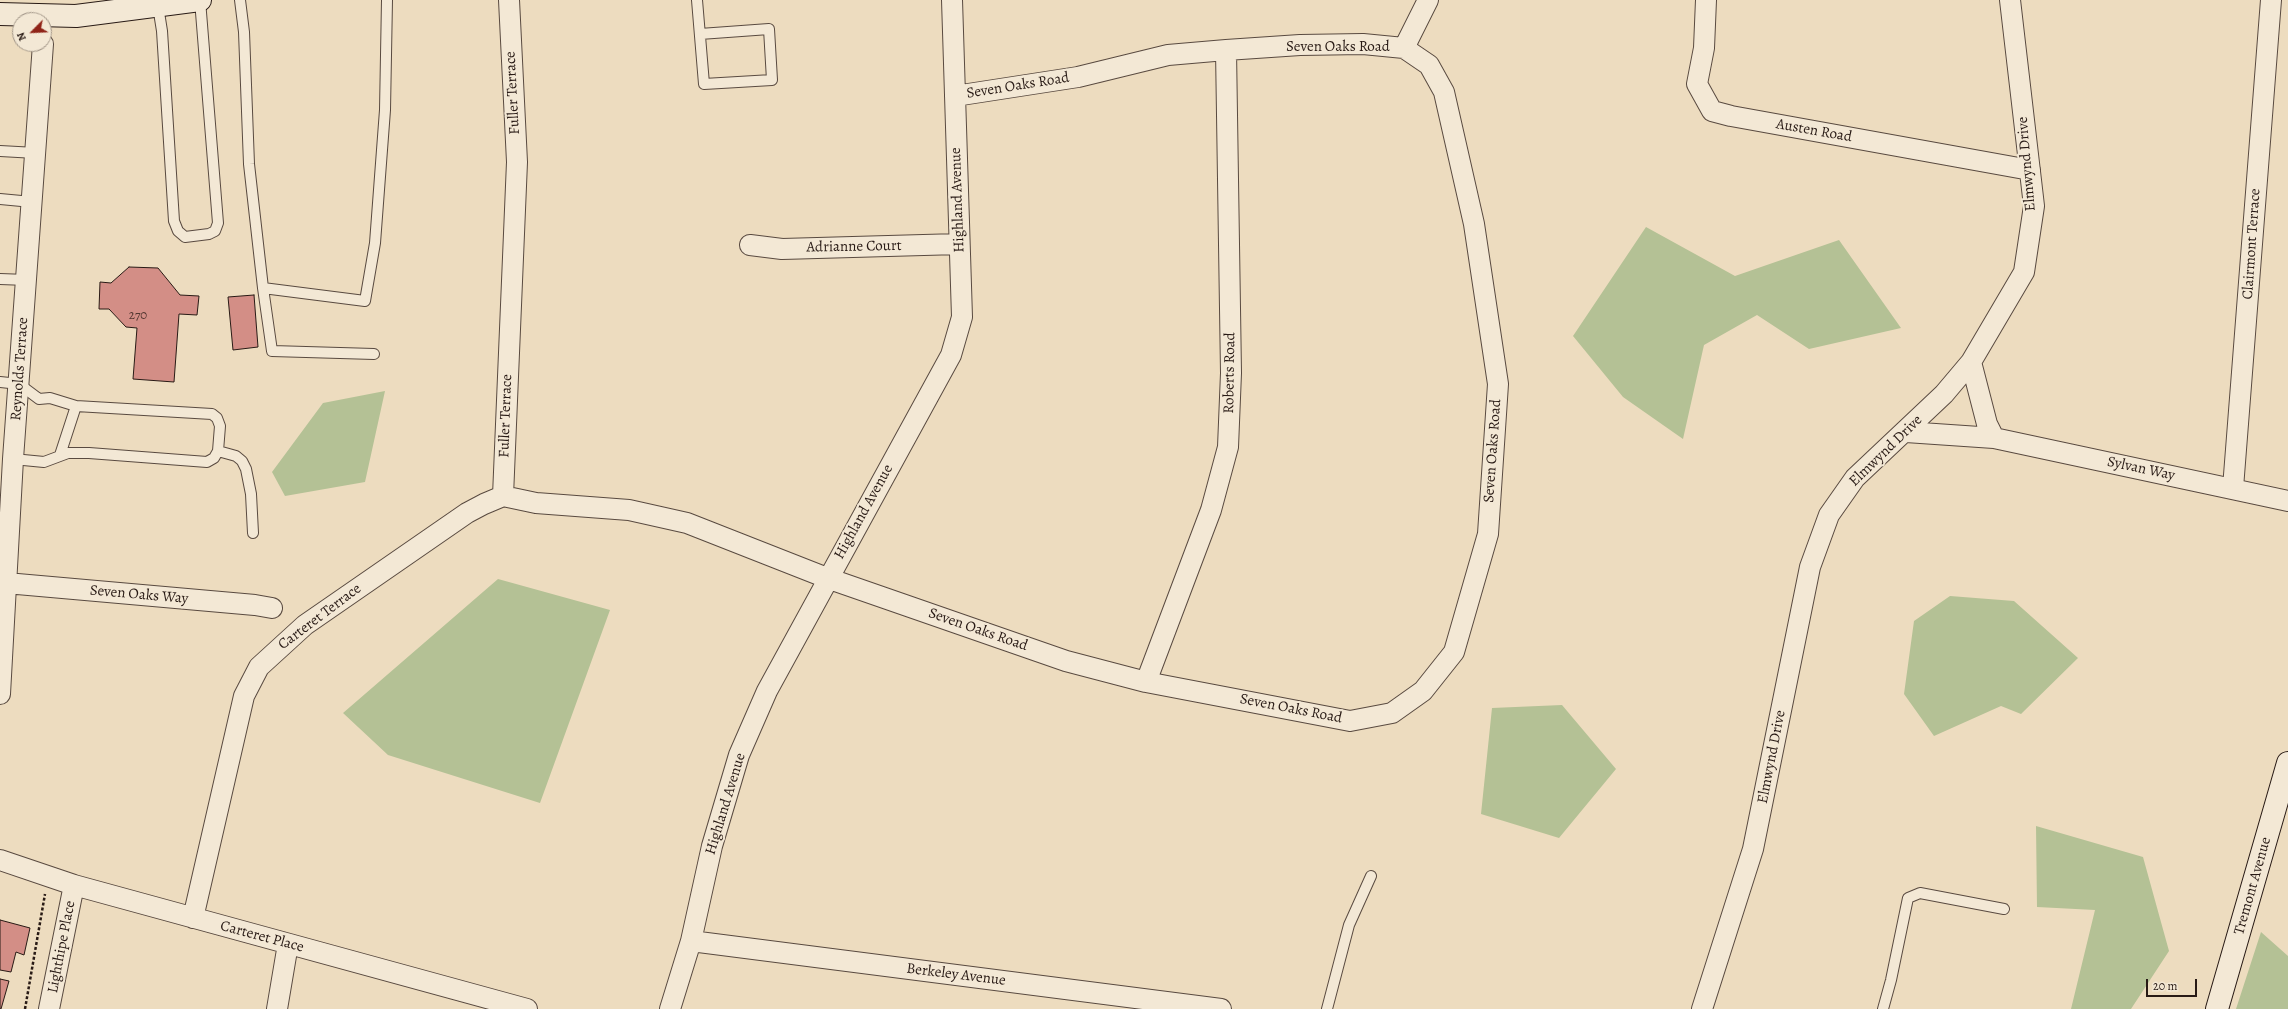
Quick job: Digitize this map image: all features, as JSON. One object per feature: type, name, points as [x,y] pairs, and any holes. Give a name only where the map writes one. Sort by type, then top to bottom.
[{"type":"street","points":[[52,24],[76,16],[200,0]]},
{"type":"street","name":"Fuller Terrace","points":[[503,496],[517,162],[509,0]]},
{"type":"street","name":"Highland Avenue","points":[[670,1009],[691,941],[712,846],[740,756],[767,690],[827,578],[951,355],[962,317],[952,0]]},
{"type":"street","points":[[1404,48],[1428,0]]},
{"type":"street","name":"Austen Road","points":[[1706,0],[1704,48],[1697,84],[1712,111],[1731,116],[2030,170]]},
{"type":"street","name":"Elmwynd Drive","points":[[1702,1009],[1753,849],[1812,561],[1829,514],[1855,478],[1906,432],[1944,394],[1971,362],[2024,272],[2034,206],[2010,0]]},
{"type":"street","name":"Clairmont Terrace","points":[[2233,488],[2271,0]]},
{"type":"street","points":[[0,14],[12,17]]},
{"type":"street","name":"Seven Oaks Road","points":[[827,578],[1066,661],[1146,682],[1350,720],[1392,713],[1424,691],[1454,652],[1488,534],[1498,384],[1474,224],[1444,92],[1430,66],[1404,48],[1363,44],[1226,50],[1168,55],[1078,77],[955,96]]},
{"type":"street","name":"Roberts Road","points":[[1146,682],[1211,510],[1228,447],[1231,373],[1226,50]]},
{"type":"street","name":"Reynolds Terrace","points":[[0,694],[6,583],[10,383],[27,280],[43,52]]},
{"type":"street","name":"Adrianne Court","points":[[750,245],[782,249],[959,244]]},
{"type":"street","points":[[1971,362],[1987,424],[1994,438]]},
{"type":"street","name":"Sylvan Way","points":[[1906,432],[1994,438],[2288,501]]},
{"type":"street","points":[[503,496],[536,503],[628,510],[687,523],[827,578]]},
{"type":"street","name":"Carteret Terrace","points":[[193,918],[244,696],[259,667],[305,625],[467,514],[484,504],[503,496]]},
{"type":"street","name":"Seven Oaks Way","points":[[6,583],[256,605],[272,608]]},
{"type":"street","name":"Tremont Avenue","points":[[2217,1009],[2288,763]]},
{"type":"street","name":"Carteret Place","points":[[0,860],[74,885],[527,1009]]},
{"type":"street","name":"Lighthipe Place","points":[[49,1009],[74,885]]},
{"type":"street","name":"Berkeley Avenue","points":[[691,941],[1106,1002],[1221,1009]]},
{"type":"street","points":[[277,1009],[288,944]]},
{"type":"lane","points":[[158,6],[162,31],[174,221],[178,231],[185,237],[209,234],[215,231],[218,223],[200,0]]},
{"type":"lane","points":[[240,0],[244,32],[249,164],[263,288],[272,351],[374,354]]},
{"type":"lane","points":[[263,288],[365,301],[375,243],[385,110],[387,0]]},
{"type":"lane","points":[[697,0],[704,84],[772,80],[769,29],[700,34]]},
{"type":"lane","points":[[0,151],[36,153]]},
{"type":"lane","points":[[0,199],[32,202]]},
{"type":"lane","points":[[0,279],[27,280]]},
{"type":"lane","points":[[8,471],[44,462],[60,455],[89,453],[207,462],[214,458],[218,451],[220,426],[215,415],[212,414],[76,406],[50,398],[39,399],[10,383]]},
{"type":"lane","points":[[60,455],[76,406]]},
{"type":"lane","points":[[218,451],[236,456],[242,461],[246,469],[251,494],[253,532]]},
{"type":"lane","points":[[1327,1009],[1349,925],[1371,876]]},
{"type":"lane","points":[[1883,1009],[1892,980],[1908,898],[1920,893],[2004,909]]},
{"type":"path","points":[[25,1009],[45,893]]},
{"type":"green space","points":[[1646,227],[1735,276],[1839,240],[1901,328],[1809,349],[1757,315],[1704,345],[1683,439],[1623,397],[1573,336]]},
{"type":"green space","points":[[385,391],[365,482],[285,496],[272,472],[323,403]]},
{"type":"green space","points":[[498,579],[610,610],[540,803],[388,755],[343,713]]},
{"type":"green space","points":[[1950,596],[2014,601],[2078,658],[2021,714],[2001,706],[1934,736],[1904,694],[1914,621]]},
{"type":"green space","points":[[1562,705],[1616,769],[1559,838],[1481,814],[1492,708]]},
{"type":"green space","points":[[2036,826],[2143,857],[2169,951],[2131,1009],[2071,1009],[2095,910],[2037,907]]},
{"type":"green space","points":[[2261,932],[2288,956],[2288,1009],[2236,1009]]},
{"type":"building","points":[[129,267],[158,268],[180,295],[199,296],[197,315],[179,314],[174,382],[133,379],[137,328],[126,327],[109,309],[99,309],[100,282],[111,283]]},
{"type":"building","points":[[254,295],[258,347],[233,350],[228,297]]},
{"type":"building","points":[[0,920],[30,928],[24,955],[16,952],[11,972],[0,970]]},
{"type":"building","points":[[0,979],[9,981],[1,1009],[0,1009]]}]
